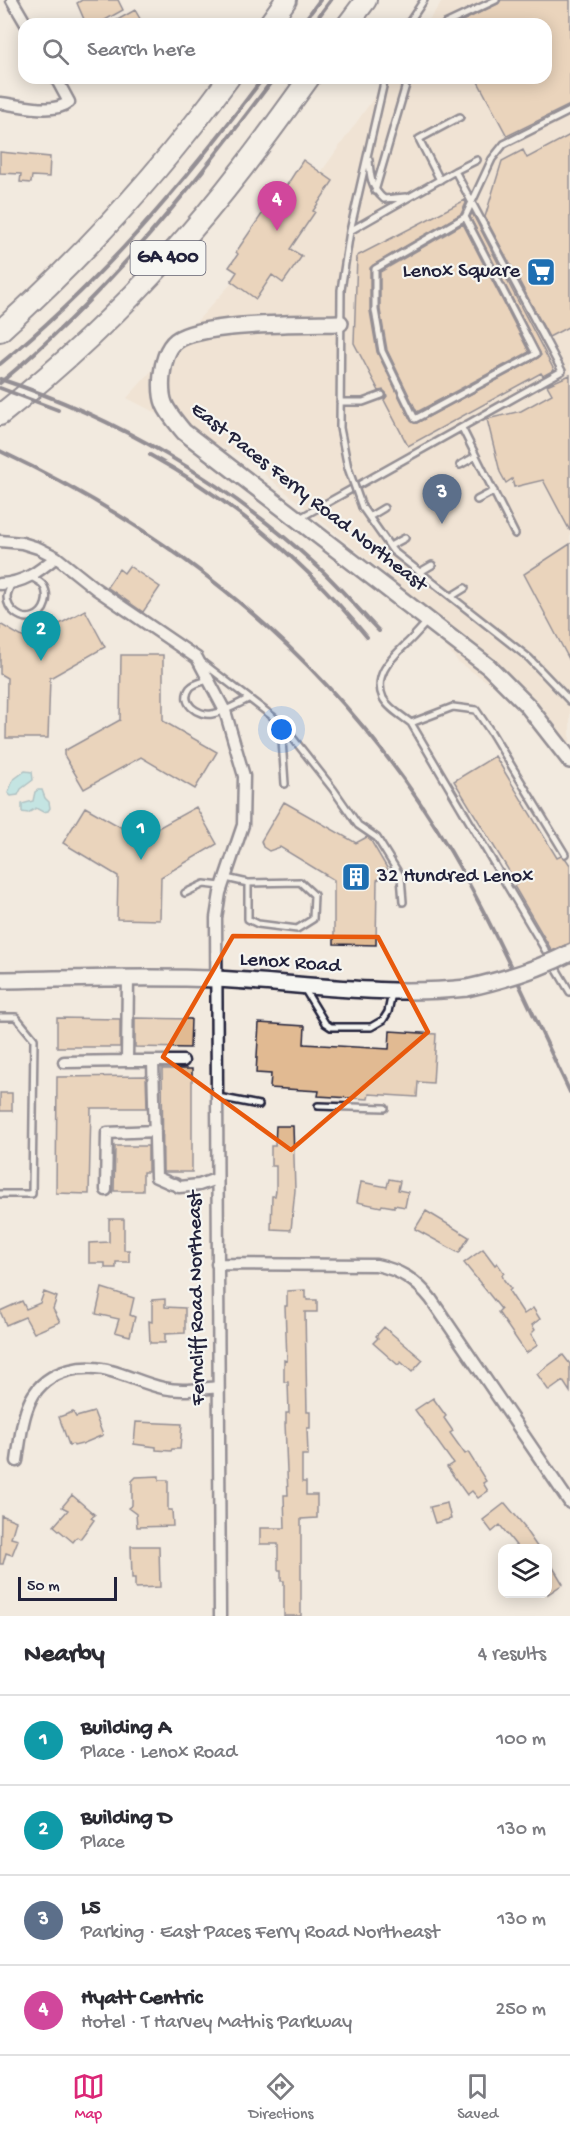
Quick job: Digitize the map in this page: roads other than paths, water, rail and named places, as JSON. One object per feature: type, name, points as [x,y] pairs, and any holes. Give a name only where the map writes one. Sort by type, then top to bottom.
[{"type":"highway","points":[[273,18],[286,0]]},
{"type":"highway","points":[[352,18],[366,0]]},
{"type":"highway","name":"GA 400","points":[[0,331],[60,276],[125,209],[184,138],[224,84]]},
{"type":"highway","name":"GA 400","points":[[0,415],[79,347],[173,253],[235,179],[305,84]]},
{"type":"street","points":[[12,0],[22,18]]},
{"type":"street","points":[[0,103],[58,108],[69,102],[59,84]]},
{"type":"street","name":"East Paces Ferry Road Northeast","points":[[340,323],[237,327],[199,331],[176,341],[170,348],[163,366],[160,393],[167,411],[184,432],[489,667],[526,705],[570,760]]},
{"type":"street","points":[[0,541],[21,543],[56,557],[96,589],[197,658]]},
{"type":"street","points":[[0,584],[12,584],[31,577],[56,557]]},
{"type":"street","name":"Ferncliff Road Northeast","points":[[197,658],[225,711],[244,776],[243,825],[216,918],[220,1616]]},
{"type":"street","name":"Lenox Road","points":[[0,980],[215,979],[393,992],[430,992],[467,988],[509,978],[570,953]]},
{"type":"street","points":[[127,1061],[128,978]]},
{"type":"street","points":[[153,1061],[156,1177],[175,1184],[179,1180],[204,1178],[216,1174]]},
{"type":"street","points":[[64,1062],[183,1062]]},
{"type":"street","points":[[106,1190],[107,1132],[154,1131]]},
{"type":"street","points":[[217,1264],[376,1265],[401,1272],[413,1280],[431,1299],[570,1503]]},
{"type":"street","points":[[17,1461],[23,1418],[30,1399],[37,1388],[55,1373],[77,1368],[110,1370],[142,1383],[166,1389],[189,1390],[218,1387]]},
{"type":"lane","points":[[411,18],[423,0]]},
{"type":"lane","points":[[458,18],[496,0]]},
{"type":"lane","points":[[384,84],[350,231],[341,290],[340,428],[348,468],[362,507],[390,546],[529,658],[568,695],[570,701]]},
{"type":"lane","points":[[375,191],[406,84]]},
{"type":"lane","points":[[465,217],[536,354],[415,419],[382,351],[375,310],[375,269],[465,217],[492,159],[504,144],[570,111]]},
{"type":"lane","points":[[440,180],[419,139],[460,117]]},
{"type":"lane","points":[[369,150],[369,175],[375,191],[384,199],[413,195]]},
{"type":"lane","points":[[350,231],[477,160]]},
{"type":"lane","points":[[298,519],[562,371],[455,171]]},
{"type":"lane","points":[[340,402],[363,402],[382,395]]},
{"type":"lane","points":[[462,428],[516,534]]},
{"type":"lane","points":[[460,465],[476,456]]},
{"type":"lane","points":[[477,500],[494,491]]},
{"type":"lane","points":[[369,517],[384,508]]},
{"type":"lane","points":[[390,546],[405,538]]},
{"type":"lane","points":[[420,572],[432,565]]},
{"type":"lane","points":[[12,584],[7,596],[10,608],[20,616],[33,617],[44,609],[47,596],[42,584],[31,577]]},
{"type":"lane","points":[[452,596],[465,588]]},
{"type":"lane","points":[[429,620],[394,655],[382,673],[383,698],[397,713],[411,723],[570,992]]},
{"type":"lane","points":[[197,658],[281,723],[358,825],[377,838],[401,877],[403,902]]},
{"type":"lane","points":[[208,680],[193,685],[189,689],[189,705],[199,713],[210,714],[225,711],[248,699]]},
{"type":"lane","points":[[411,723],[453,707],[476,710],[565,854]]},
{"type":"lane","points":[[281,723],[285,784]]},
{"type":"lane","points":[[185,893],[204,884],[225,882],[300,882],[314,895],[314,919],[297,928],[258,924],[248,918],[248,883]]},
{"type":"lane","points":[[303,986],[325,1023],[331,1027],[371,1027],[382,1020],[388,1012],[393,992]]},
{"type":"lane","points":[[0,1017],[16,1017],[34,1039],[32,1194],[0,1194]]},
{"type":"lane","points":[[216,1097],[259,1105]]},
{"type":"lane","points":[[318,1106],[385,1108]]},
{"type":"water","points":[[25,771],[32,772],[33,780],[21,789],[18,795],[11,796],[8,793],[13,780]]},
{"type":"water","points":[[42,790],[49,802],[48,811],[43,812],[36,808],[28,813],[22,812],[22,804],[33,801],[35,792]]},
{"type":"railway","points":[[306,18],[320,0]]},
{"type":"railway","points":[[318,18],[331,0]]},
{"type":"railway","points":[[0,364],[73,299],[107,265],[172,193],[258,84]]},
{"type":"railway","points":[[0,383],[76,314],[112,277],[212,160],[269,84]]},
{"type":"railway","points":[[0,379],[86,412],[168,455],[207,480],[245,506],[316,565],[379,631]]},
{"type":"railway","points":[[0,388],[58,410]]},
{"type":"railway","points":[[0,451],[69,486],[135,526],[198,569],[256,617],[311,669],[362,726],[409,786],[451,852],[498,941],[570,1092]]},
{"type":"railway","points":[[150,455],[210,493],[267,536],[319,584],[367,637]]},
{"type":"place","name":"Hyatt Centric","points":[[277,231]]},
{"type":"place","name":"Lenox Square","points":[[541,272]]},
{"type":"place","name":"L5","points":[[442,524]]},
{"type":"place","name":"Building D","points":[[41,661]]},
{"type":"place","name":"Building A","points":[[141,860]]},
{"type":"place","name":"32 Hundred Lenox","points":[[356,877]]}]
